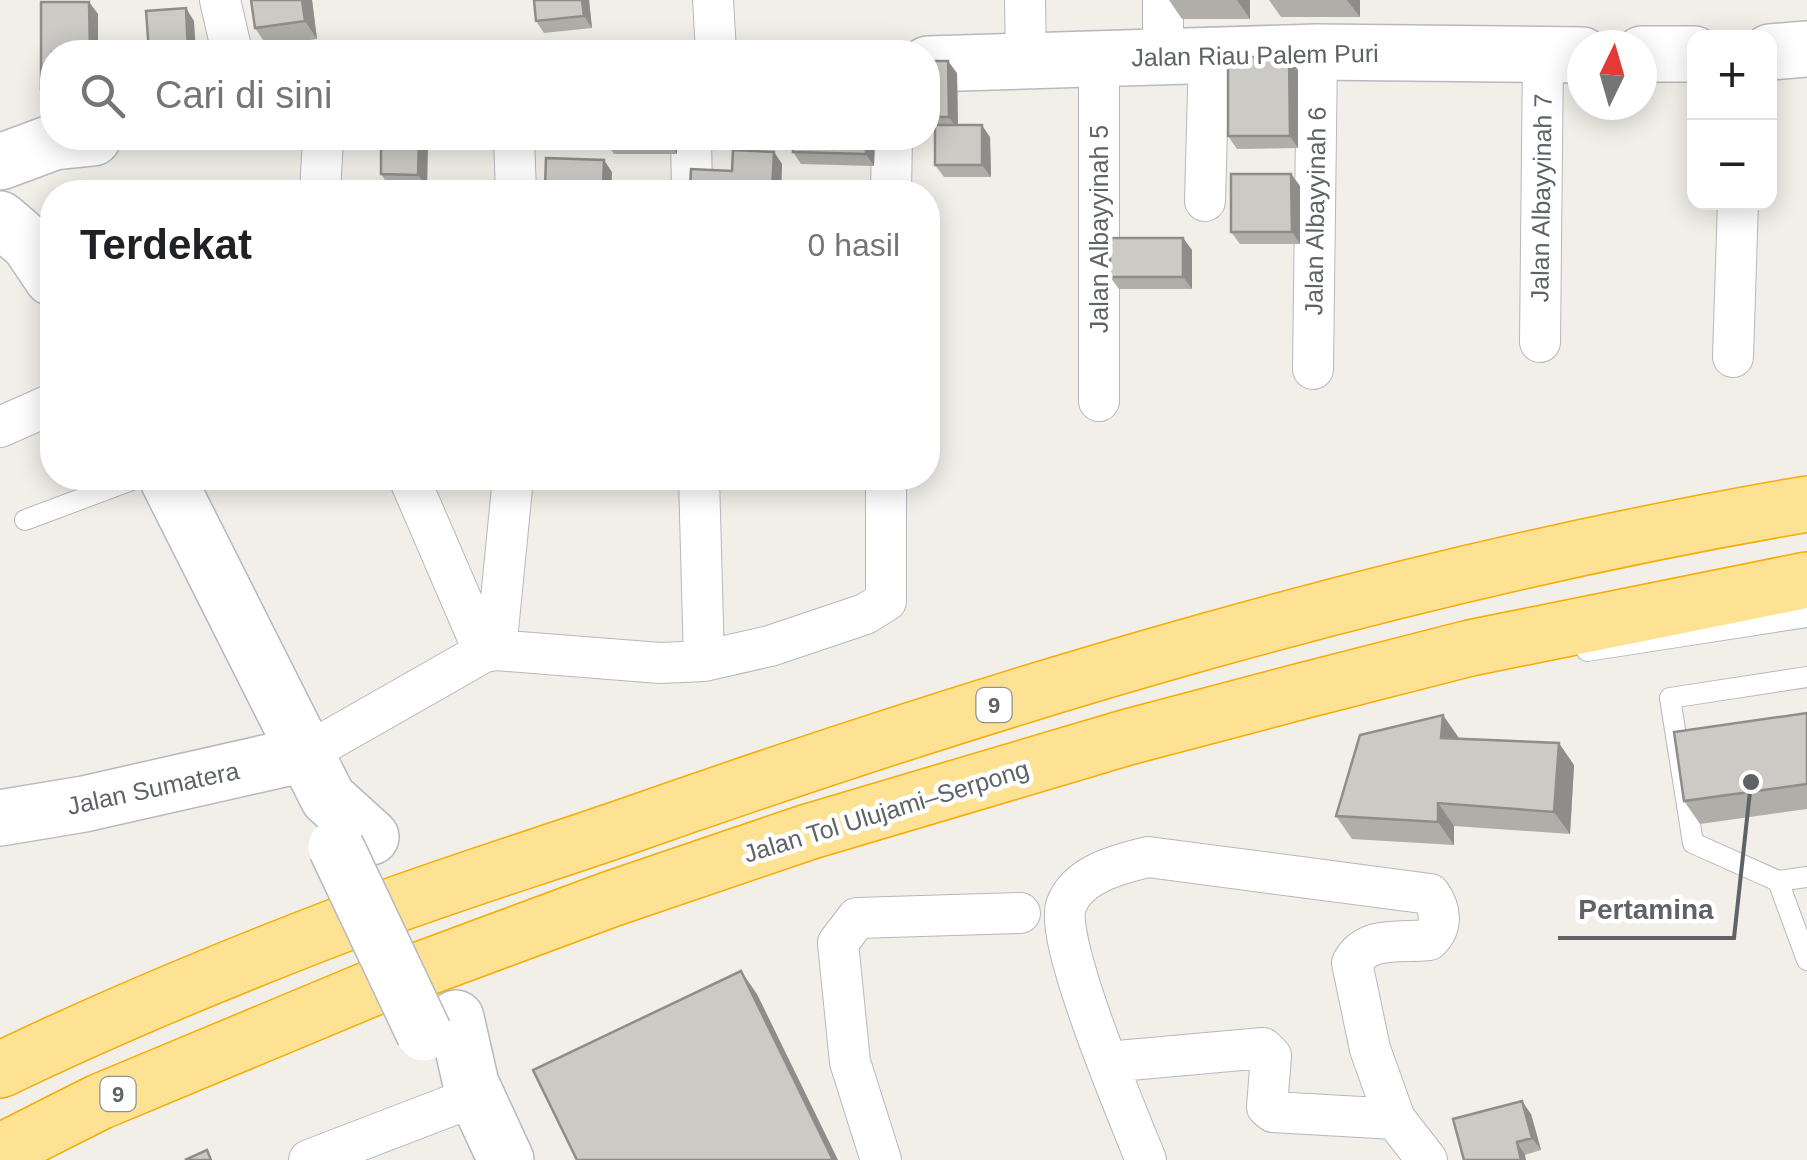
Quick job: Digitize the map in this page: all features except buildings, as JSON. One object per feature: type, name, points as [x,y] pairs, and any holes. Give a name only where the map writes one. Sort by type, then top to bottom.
[{"type":"highway","name":"9","points":[[0,1070],[352,920],[818,759],[1135,662],[1454,578],[1692,524],[1807,504]]},
{"type":"highway","name":"Jalan Tol Ulujami–Serpong","points":[[0,1152],[99,1102],[382,984],[808,832],[1128,737],[1470,648],[1807,580]]},
{"type":"street","points":[[220,0],[229,40]]},
{"type":"street","points":[[693,0],[695,40]]},
{"type":"street","points":[[712,0],[715,40]]},
{"type":"street","points":[[1025,0],[1026,60]]},
{"type":"street","points":[[1162,0],[1186,54],[1206,200]]},
{"type":"street","points":[[1777,52],[1807,50]]},
{"type":"street","name":"Jalan Riau Palem Puri","points":[[940,64],[1317,52],[1562,55]]},
{"type":"street","name":"Jalan Albayyinah 6","points":[[1314,369],[1317,52]]},
{"type":"street","points":[[1657,54],[1687,54]]},
{"type":"street","name":"Jalan Albayyinah 7","points":[[1540,342],[1562,55]]},
{"type":"street","name":"Jalan Albayyinah 5","points":[[1099,57],[1099,401]]},
{"type":"street","points":[[0,162],[40,147]]},
{"type":"street","points":[[321,180],[322,150]]},
{"type":"street","points":[[514,150],[516,180]]},
{"type":"street","points":[[690,150],[692,180]]},
{"type":"street","points":[[891,180],[892,150]]},
{"type":"street","points":[[1733,357],[1738,210]]},
{"type":"street","points":[[0,219],[28,244],[40,261]]},
{"type":"street","points":[[0,427],[40,409]]},
{"type":"street","points":[[174,490],[506,1160]]},
{"type":"street","points":[[416,490],[490,651]]},
{"type":"street","points":[[335,809],[490,651],[511,490]]},
{"type":"street","points":[[699,490],[704,661]]},
{"type":"street","points":[[490,651],[660,663],[704,661],[770,646],[865,614],[886,601],[886,490]]},
{"type":"street","name":"Jalan Sumatera","points":[[0,818],[84,804],[335,809]]},
{"type":"street","points":[[1146,1160],[1107,1062],[1068,946],[1064,908],[1076,888],[1115,865],[1148,857],[1430,894],[1438,904],[1440,918],[1436,933],[1429,940],[1370,943],[1358,951],[1352,963],[1370,1049],[1394,1118],[1427,1160]]},
{"type":"street","points":[[880,1160],[850,1062],[838,943],[857,918],[1020,913]]},
{"type":"street","points":[[1107,1062],[1263,1048],[1272,1056],[1268,1108],[1272,1112],[1394,1118]]},
{"type":"street","points":[[309,1160],[474,1090]]},
{"type":"lane","points":[[25,520],[105,490]]},
{"type":"lane","points":[[1565,655],[1807,617]]},
{"type":"lane","points":[[1302,691],[1490,666]]},
{"type":"lane","points":[[1807,677],[1670,698],[1693,843],[1778,881],[1807,877]]},
{"type":"lane","points":[[1778,881],[1807,960]]},
{"type":"place","name":"Pertamina","points":[[1751,782]]}]
